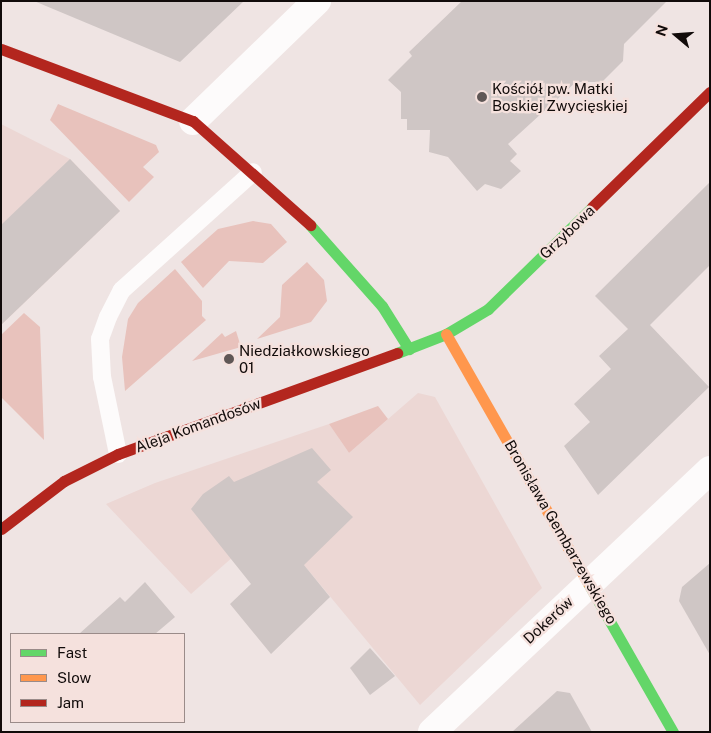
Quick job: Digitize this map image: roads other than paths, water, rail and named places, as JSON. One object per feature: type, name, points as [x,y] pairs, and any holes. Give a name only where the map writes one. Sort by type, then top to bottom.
[{"type":"street","points":[[193,121],[317,1]]},
{"type":"street","points":[[1,49],[193,121],[253,172],[320,234],[382,306],[409,349]]},
{"type":"street","name":"Grzybowa","points":[[409,349],[446,334],[488,309],[710,92]]},
{"type":"street","name":"Bronisława Gembarzewskiego","points":[[446,334],[673,732]]},
{"type":"street","name":"Aleja Komandosów","points":[[1,529],[64,481],[118,454],[409,349]]},
{"type":"street","name":"Dokerów","points":[[432,732],[710,470]]},
{"type":"lane","points":[[118,454],[102,378],[100,339],[108,316],[122,290],[253,172]]},
{"type":"place","name":"Kościół pw. Matki Boskiej Zwycięskiej","points":[[482,97]]},
{"type":"place","name":"Niedziałkowskiego 01","points":[[229,359]]}]
